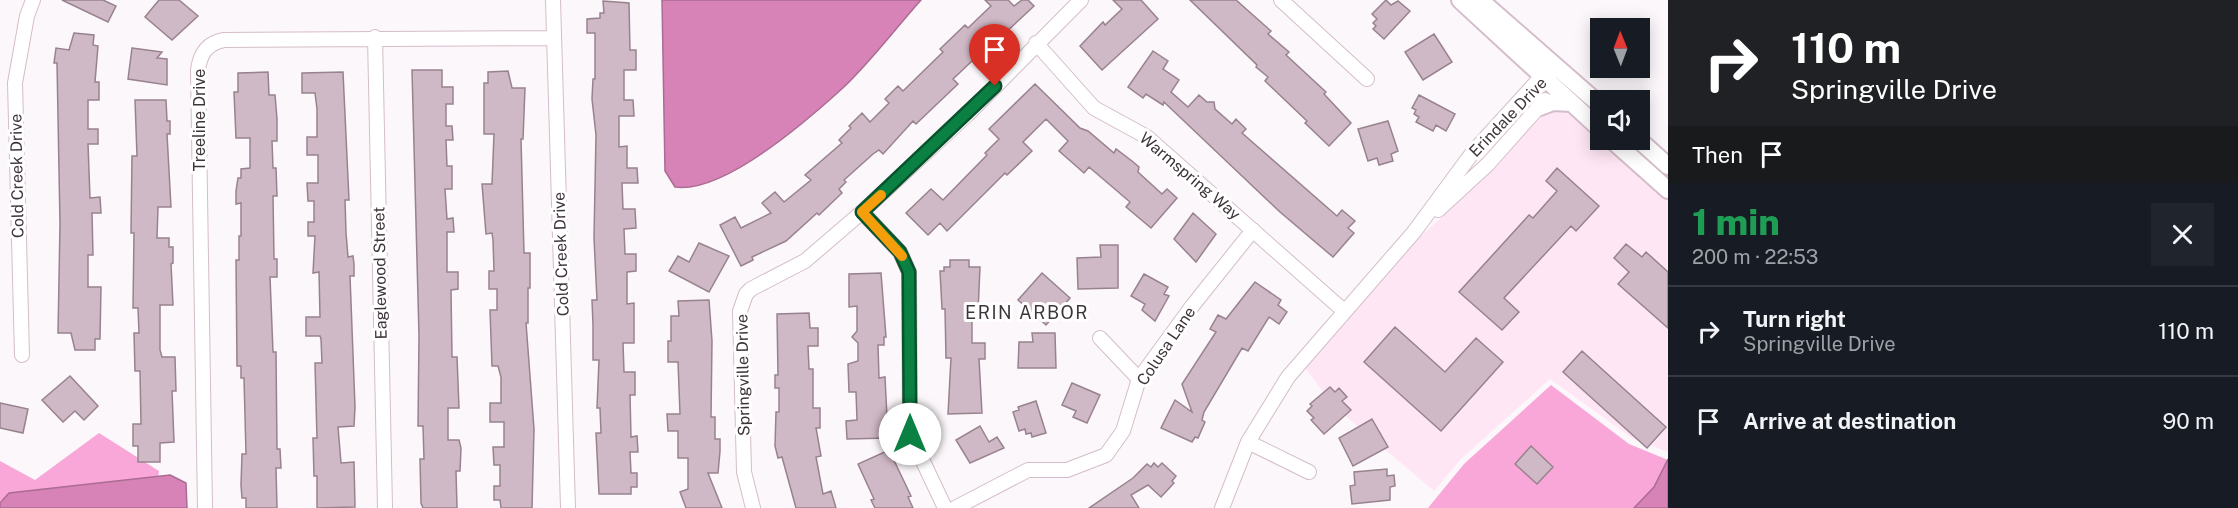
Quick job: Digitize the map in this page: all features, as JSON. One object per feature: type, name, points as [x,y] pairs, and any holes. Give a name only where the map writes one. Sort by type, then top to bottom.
[{"type":"main road","points":[[1460,0],[1590,120]]},
{"type":"main road","points":[[1480,0],[1590,96]]},
{"type":"main road","points":[[1540,107],[1553,102],[1571,103]]},
{"type":"main road","points":[[1623,150],[1668,190]]},
{"type":"main road","points":[[1650,150],[1668,166]]},
{"type":"street","name":"Cold Creek Drive","points":[[22,355],[15,83],[27,16],[33,0]]},
{"type":"street","name":"Cold Creek Drive","points":[[553,0],[568,508]]},
{"type":"street","name":"Springville Drive","points":[[753,508],[744,472],[740,311],[743,301],[751,289],[805,261],[862,212],[968,114],[1081,0]]},
{"type":"street","points":[[1281,0],[1367,79]]},
{"type":"street","name":"Treeline Drive","points":[[205,508],[198,70],[201,54],[209,46],[224,40],[375,37],[554,38]]},
{"type":"street","name":"Eaglewood Street","points":[[375,37],[386,508]]},
{"type":"street","name":"Warmspring Way","points":[[1036,43],[1094,108],[1147,137],[1344,311]]},
{"type":"street","name":"Erindale Drive","points":[[1222,508],[1248,442],[1288,377],[1414,232],[1473,152],[1561,69]]},
{"type":"street","name":"Erindale Drive","points":[[1414,232],[1488,164],[1540,107],[1548,82]]},
{"type":"street","points":[[0,83],[15,83]]},
{"type":"street","points":[[862,212],[900,252],[909,272],[910,434],[945,508]]},
{"type":"street","name":"Colusa Lane","points":[[955,508],[1028,470],[1067,470],[1106,455],[1123,431],[1139,379],[1193,304],[1253,230]]},
{"type":"street","points":[[1100,338],[1139,379]]},
{"type":"street","points":[[1248,442],[1309,472]]},
{"type":"shaded area","points":[[662,0],[921,0],[855,76],[789,134],[741,167],[717,179],[695,186],[675,187],[665,171]]},
{"type":"shaded area","points":[[1560,109],[1568,110],[1590,130],[1590,150],[1612,150],[1668,200],[1668,452],[1632,438],[1550,379],[1461,459],[1434,491],[1335,407],[1305,368],[1419,238],[1492,171],[1544,113]]},
{"type":"shaded area","points":[[1551,385],[1629,444],[1668,460],[1668,475],[1635,508],[1428,508],[1464,464]]},
{"type":"shaded area","points":[[99,433],[159,471],[154,508],[0,508],[0,461],[35,480]]},
{"type":"shaded area","points":[[1668,459],[1668,508],[1634,508],[1654,487]]},
{"type":"shaded area","points":[[170,475],[186,483],[187,508],[0,508],[0,503],[9,493]]},
{"type":"building","points":[[62,0],[103,0],[116,6],[108,22]]},
{"type":"building","points":[[159,0],[179,0],[198,16],[172,40],[145,17]]},
{"type":"building","points":[[985,0],[1008,0],[1014,6],[1022,0],[1028,0],[1034,6],[988,49],[991,52],[982,61],[980,58],[974,63],[972,61],[953,79],[958,84],[916,124],[913,121],[883,154],[879,150],[873,154],[844,180],[846,182],[839,189],[842,193],[819,215],[817,213],[786,241],[752,257],[753,260],[741,266],[720,225],[735,217],[741,228],[771,213],[762,203],[775,192],[784,202],[811,180],[805,175],[842,143],[839,140],[851,128],[849,126],[862,113],[870,122],[889,103],[885,99],[898,86],[903,91],[943,52],[940,49],[965,25],[968,28],[991,6]]},
{"type":"building","points":[[1113,0],[1141,0],[1158,19],[1102,70],[1080,46],[1103,22],[1105,25],[1122,9]]},
{"type":"building","points":[[1190,0],[1236,0],[1271,31],[1268,34],[1289,52],[1286,55],[1326,92],[1324,94],[1351,123],[1329,146],[1305,123],[1307,121],[1265,81],[1268,77],[1256,67],[1257,65]]},
{"type":"building","points":[[1386,0],[1391,5],[1398,1],[1410,11],[1384,39],[1373,29],[1376,26],[1373,23],[1377,19],[1372,14]]},
{"type":"building","points":[[603,1],[629,3],[630,50],[636,50],[636,70],[624,70],[624,100],[633,100],[634,116],[619,116],[619,147],[627,146],[627,168],[637,168],[638,183],[622,183],[623,209],[635,209],[636,228],[624,229],[625,254],[636,254],[636,271],[627,272],[627,304],[634,303],[634,343],[623,343],[624,372],[635,372],[635,395],[630,395],[631,437],[637,436],[638,452],[630,452],[631,473],[637,473],[637,487],[631,487],[631,494],[599,494],[596,433],[601,433],[600,408],[597,408],[599,360],[593,360],[592,300],[597,300],[594,238],[596,135],[592,99],[593,79],[595,79],[595,33],[587,33],[587,19],[600,18],[600,13],[604,13]]},
{"type":"building","points":[[74,33],[94,35],[93,45],[98,46],[95,82],[99,82],[99,100],[88,100],[88,129],[98,129],[98,144],[88,144],[90,198],[100,197],[101,213],[92,213],[93,255],[88,255],[88,287],[101,287],[100,339],[95,339],[95,350],[75,350],[71,333],[58,333],[60,224],[57,63],[54,63],[56,48],[69,50]]},
{"type":"building","points":[[1434,34],[1452,62],[1423,80],[1405,52]]},
{"type":"building","points":[[132,48],[162,52],[157,58],[167,59],[167,85],[128,79]]},
{"type":"building","points":[[1153,51],[1168,61],[1163,69],[1179,80],[1171,92],[1188,107],[1199,95],[1207,102],[1214,102],[1215,109],[1232,124],[1236,119],[1246,129],[1242,133],[1337,216],[1342,210],[1355,221],[1348,228],[1354,233],[1333,257],[1280,212],[1164,102],[1163,105],[1146,94],[1143,98],[1128,87]]},
{"type":"building","points":[[412,70],[442,70],[442,87],[453,87],[453,104],[446,104],[446,126],[452,126],[453,140],[446,140],[447,166],[452,166],[452,189],[445,189],[447,219],[453,218],[454,232],[447,232],[447,272],[458,272],[458,289],[451,290],[452,357],[457,357],[459,408],[448,408],[448,440],[459,440],[461,448],[460,471],[456,471],[457,508],[423,508],[421,503],[420,459],[424,459],[423,426],[418,426],[419,336]]},
{"type":"building","points":[[508,71],[512,88],[525,88],[523,139],[521,139],[524,253],[530,253],[528,323],[526,323],[534,429],[532,508],[501,508],[500,500],[494,500],[494,486],[500,486],[500,465],[494,465],[493,447],[504,447],[504,422],[490,422],[490,403],[501,403],[501,377],[498,366],[492,366],[490,310],[497,310],[497,289],[489,289],[489,271],[494,271],[493,240],[492,233],[486,234],[482,184],[492,184],[494,134],[484,134],[484,83],[488,83],[488,72]]},
{"type":"building","points":[[268,72],[269,95],[275,95],[277,119],[277,141],[272,141],[273,168],[276,168],[277,196],[273,196],[274,259],[277,259],[277,277],[270,277],[273,352],[276,352],[277,449],[280,449],[281,468],[276,468],[277,508],[246,508],[246,498],[242,498],[241,485],[242,454],[246,454],[244,378],[241,378],[241,366],[237,366],[236,260],[239,260],[241,203],[236,204],[236,191],[238,178],[241,178],[241,169],[250,168],[250,138],[236,138],[234,92],[238,92],[238,73]]},
{"type":"building","points":[[343,72],[349,200],[345,200],[346,233],[348,257],[353,256],[354,264],[354,276],[350,276],[355,407],[354,426],[338,427],[341,463],[354,462],[355,507],[317,508],[317,476],[314,476],[313,438],[317,438],[315,363],[322,363],[321,339],[320,336],[306,336],[306,317],[320,317],[319,272],[313,273],[315,236],[308,236],[308,222],[314,222],[314,201],[308,201],[307,183],[318,183],[318,155],[307,155],[307,137],[317,137],[317,109],[315,93],[302,93],[302,73]]},
{"type":"building","points":[[1035,84],[1080,128],[1088,131],[1114,153],[1116,149],[1139,167],[1138,172],[1162,194],[1167,189],[1177,198],[1151,228],[1126,207],[1130,202],[1089,167],[1084,173],[1059,151],[1068,141],[1046,119],[1023,142],[1032,151],[1007,175],[1005,173],[947,231],[940,223],[928,235],[906,213],[931,189],[943,200],[987,155],[985,153],[999,139],[989,129]]},
{"type":"building","points":[[1419,95],[1455,114],[1446,131],[1436,125],[1433,131],[1416,122],[1419,117],[1414,114],[1416,110],[1412,108]]},
{"type":"building","points":[[135,100],[166,100],[167,121],[170,121],[170,134],[167,134],[171,207],[158,207],[157,238],[169,238],[169,247],[173,247],[173,263],[171,264],[173,305],[160,305],[160,350],[162,357],[175,357],[176,391],[172,391],[174,442],[160,443],[160,462],[138,462],[138,446],[133,446],[133,424],[141,424],[140,371],[135,371],[134,333],[139,333],[138,308],[133,308],[134,233],[131,233],[132,156],[137,156]]},
{"type":"building","points":[[1388,121],[1398,151],[1391,154],[1393,161],[1379,165],[1377,158],[1368,161],[1358,129]]},
{"type":"building","points":[[1557,168],[1599,206],[1576,231],[1571,226],[1504,298],[1519,312],[1502,330],[1459,292],[1529,215],[1533,218],[1557,191],[1546,181]]},
{"type":"building","points":[[1193,213],[1216,234],[1196,262],[1174,239]]},
{"type":"building","points":[[699,243],[729,256],[709,292],[669,271],[678,256],[689,262]]},
{"type":"building","points":[[1626,244],[1642,257],[1646,252],[1668,272],[1668,328],[1618,284],[1629,272],[1614,258]]},
{"type":"building","points":[[1100,245],[1118,245],[1118,288],[1078,289],[1077,258],[1101,257]]},
{"type":"building","points":[[950,260],[969,260],[969,267],[980,267],[978,312],[972,312],[972,343],[985,343],[985,359],[979,359],[982,413],[948,414],[951,358],[946,358],[945,309],[942,309],[940,271],[944,271],[944,267],[950,267]]},
{"type":"building","points":[[881,273],[886,337],[884,337],[884,345],[878,345],[879,378],[885,377],[888,438],[847,439],[846,421],[857,420],[856,392],[849,392],[848,364],[858,361],[858,343],[852,337],[857,331],[857,306],[849,307],[849,274]]},
{"type":"building","points":[[1042,273],[1070,298],[1046,325],[1018,300]]},
{"type":"building","points":[[1144,274],[1168,287],[1164,294],[1169,296],[1155,321],[1142,310],[1145,304],[1131,296]]},
{"type":"building","points":[[1255,282],[1281,300],[1278,305],[1287,312],[1279,324],[1269,317],[1248,351],[1242,348],[1204,412],[1202,420],[1205,422],[1198,438],[1195,437],[1192,442],[1161,428],[1175,400],[1192,412],[1182,384],[1216,332],[1210,329],[1218,315],[1226,319]]},
{"type":"building","points":[[709,300],[712,341],[711,417],[715,417],[715,439],[720,439],[720,451],[718,473],[708,473],[722,508],[686,508],[680,492],[688,489],[688,458],[678,458],[678,431],[668,431],[667,414],[680,414],[678,362],[668,362],[668,341],[671,341],[671,316],[679,316],[678,301]]},
{"type":"building","points":[[809,313],[810,328],[818,328],[818,346],[808,346],[809,369],[813,369],[813,408],[820,408],[820,428],[816,428],[821,456],[816,457],[823,494],[831,491],[836,508],[796,508],[782,457],[778,458],[775,446],[776,412],[779,412],[779,388],[775,388],[775,375],[778,375],[777,314]]},
{"type":"building","points":[[1395,327],[1445,372],[1476,338],[1503,362],[1441,431],[1364,362]]},
{"type":"building","points":[[1032,333],[1055,333],[1056,368],[1018,368],[1019,342],[1033,342]]},
{"type":"building","points":[[1582,351],[1666,427],[1647,448],[1563,372]]},
{"type":"building","points":[[70,376],[98,406],[84,420],[75,411],[63,422],[42,400]]},
{"type":"building","points":[[1072,383],[1100,395],[1087,423],[1073,417],[1076,411],[1062,405]]},
{"type":"building","points":[[1330,387],[1335,392],[1339,388],[1347,397],[1342,401],[1351,410],[1324,434],[1311,420],[1314,418],[1307,411],[1312,406],[1310,404]]},
{"type":"building","points":[[1036,401],[1046,433],[1032,437],[1031,433],[1026,434],[1025,429],[1019,431],[1013,412],[1019,410],[1018,407]]},
{"type":"building","points":[[0,403],[28,409],[23,433],[0,428]]},
{"type":"building","points":[[1372,419],[1388,447],[1353,466],[1339,438]]},
{"type":"building","points":[[980,426],[989,442],[997,437],[1004,448],[970,463],[956,440]]},
{"type":"building","points":[[1531,446],[1553,467],[1537,484],[1515,464]]},
{"type":"building","points":[[889,450],[911,496],[908,497],[913,508],[875,508],[871,500],[874,499],[858,464]]},
{"type":"building","points":[[1154,463],[1158,467],[1162,463],[1176,476],[1172,481],[1174,483],[1161,497],[1148,485],[1131,495],[1139,508],[1089,508],[1133,478],[1147,464],[1151,467]]},
{"type":"building","points":[[1387,469],[1387,476],[1394,475],[1395,486],[1390,487],[1390,500],[1352,504],[1350,486],[1355,485],[1354,472]]},
{"type":"slow traffic","points":[[881,195],[862,212],[902,256]]},
{"type":"district","name":"ERIN ARBOR","points":[[1027,312]]},
{"type":"route","points":[[910,434],[911,289],[909,272],[900,252],[862,212],[995,86]]}]
